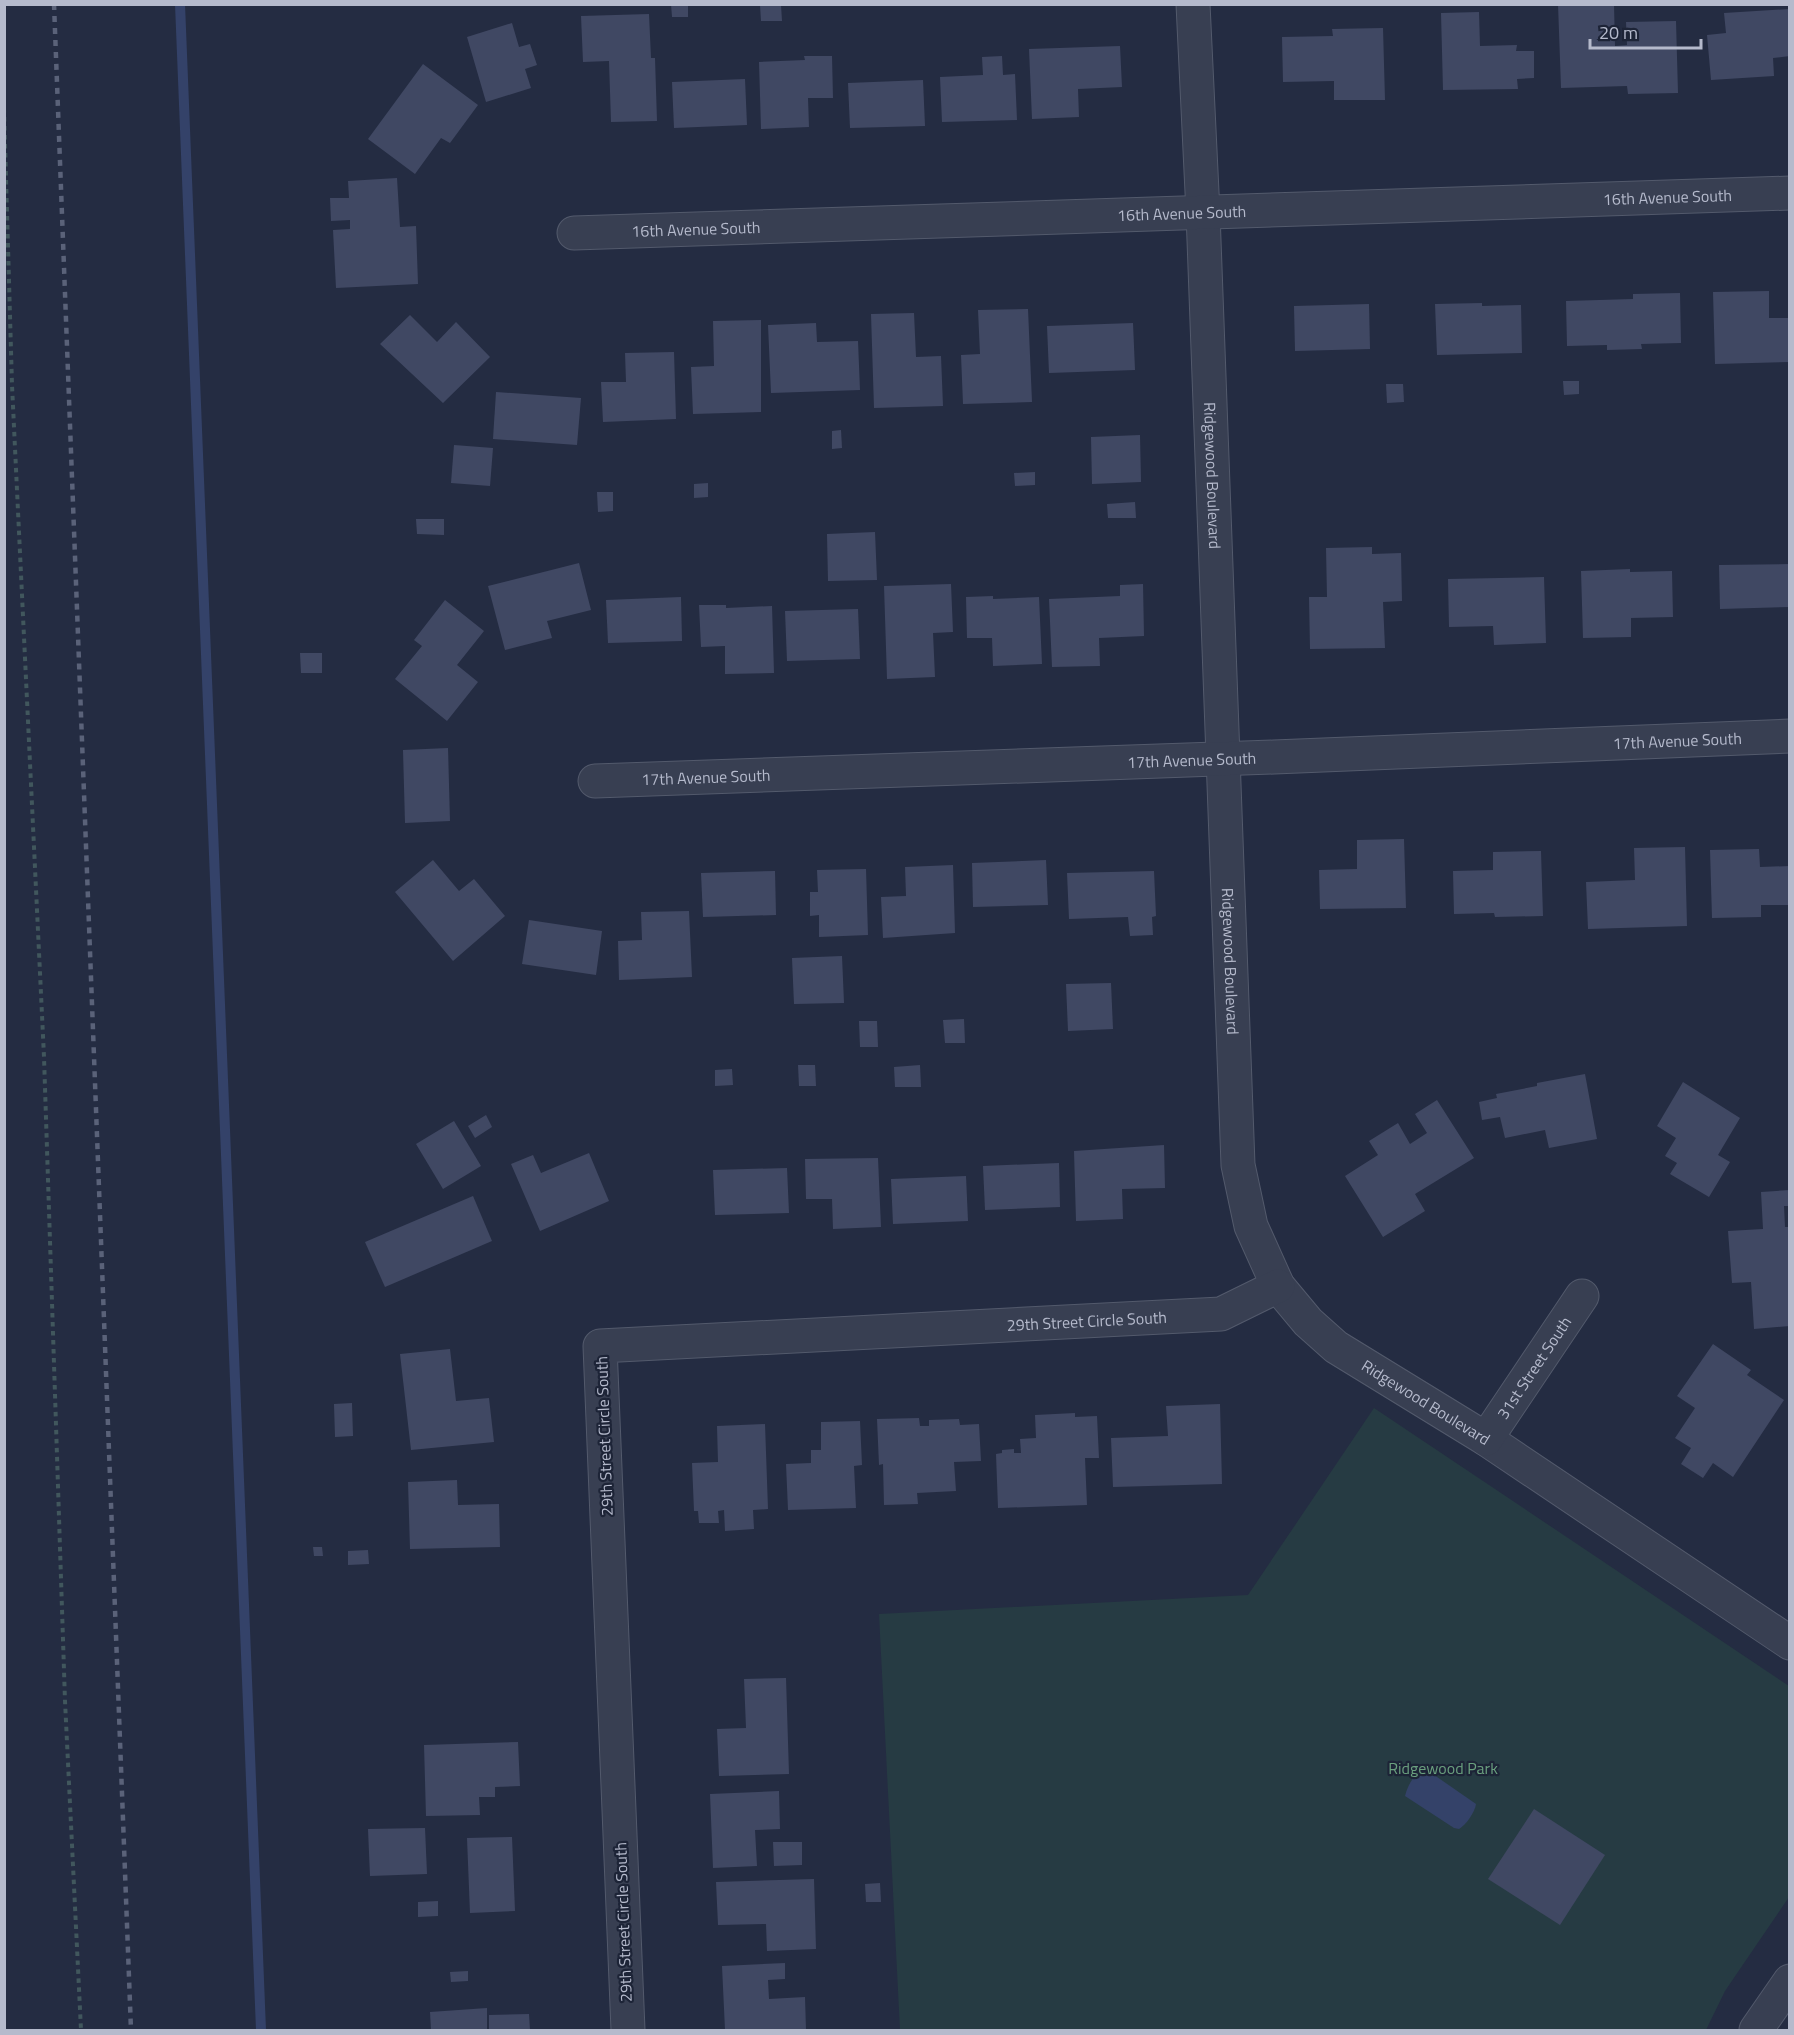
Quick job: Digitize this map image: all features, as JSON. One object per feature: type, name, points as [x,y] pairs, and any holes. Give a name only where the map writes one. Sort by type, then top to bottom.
[{"type":"street","name":"Ridgewood Boulevard","points":[[1193,4],[1203,213],[1238,1165],[1251,1226],[1278,1286],[1308,1322],[1336,1347],[1486,1440],[1790,1643]]},
{"type":"street","name":"16th Avenue South","points":[[574,233],[1790,193]]},
{"type":"street","name":"17th Avenue South","points":[[595,781],[1790,736]]},
{"type":"street","name":"29th Street Circle South","points":[[628,2031],[600,1346],[1221,1314],[1278,1286]]},
{"type":"street","name":"31st Street South","points":[[1486,1440],[1582,1296]]},
{"type":"street","points":[[1756,2031],[1790,1981]]},
{"type":"path","points":[[4,108],[13,396],[44,1057],[65,1701],[81,2031]]},
{"type":"green space","name":"Ridgewood Park","points":[[1374,1408],[1789,1686],[1789,1897],[1725,1991],[1706,2030],[900,2030],[879,1614],[1248,1595]]},
{"type":"water","points":[[1422,1769],[1427,1770],[1476,1804],[1470,1818],[1459,1829],[1405,1796],[1411,1781]]},
{"type":"building","points":[[671,4],[688,4],[688,17],[672,17]]},
{"type":"building","points":[[1558,4],[1614,4],[1615,46],[1627,45],[1626,22],[1676,21],[1678,93],[1628,94],[1627,86],[1561,88]]},
{"type":"building","points":[[760,5],[781,5],[782,21],[761,21]]},
{"type":"building","points":[[1790,9],[1790,56],[1773,58],[1774,76],[1711,80],[1707,35],[1726,33],[1724,13]]},
{"type":"building","points":[[1479,12],[1480,46],[1517,45],[1516,51],[1534,51],[1534,78],[1517,79],[1518,89],[1443,90],[1441,13]]},
{"type":"building","points":[[649,14],[651,58],[655,58],[657,121],[611,122],[609,61],[583,62],[581,16]]},
{"type":"building","points":[[512,23],[519,47],[530,44],[537,65],[525,69],[531,88],[486,102],[467,37]]},
{"type":"building","points":[[1383,28],[1385,100],[1334,100],[1334,81],[1283,82],[1282,37],[1333,36],[1332,29]]},
{"type":"building","points":[[1120,46],[1122,87],[1078,89],[1079,117],[1032,119],[1029,49]]},
{"type":"building","points":[[804,56],[832,56],[833,98],[808,98],[809,127],[761,129],[759,62],[805,60]]},
{"type":"building","points":[[1002,56],[1003,75],[1015,74],[1017,120],[942,122],[940,77],[983,75],[982,57]]},
{"type":"building","points":[[423,64],[478,105],[450,143],[441,138],[415,174],[368,139]]},
{"type":"building","points":[[745,79],[747,125],[674,128],[672,82]]},
{"type":"building","points":[[923,80],[925,126],[850,128],[848,83]]},
{"type":"building","points":[[397,178],[400,227],[416,226],[418,284],[336,288],[333,230],[350,229],[350,220],[331,221],[330,198],[349,198],[348,181]]},
{"type":"building","points":[[1769,291],[1769,318],[1790,318],[1790,362],[1715,364],[1713,292]]},
{"type":"building","points":[[1680,293],[1681,343],[1641,344],[1642,349],[1607,350],[1607,345],[1567,346],[1566,301],[1633,299],[1633,294]]},
{"type":"building","points":[[1482,303],[1482,306],[1521,305],[1522,353],[1437,355],[1435,304]]},
{"type":"building","points":[[1369,304],[1370,349],[1295,351],[1294,306]]},
{"type":"building","points":[[1028,309],[1032,402],[963,404],[961,355],[980,354],[978,310]]},
{"type":"building","points":[[914,313],[916,357],[941,356],[943,406],[874,408],[871,314]]},
{"type":"building","points":[[410,315],[437,342],[456,322],[490,357],[443,403],[380,344]]},
{"type":"building","points":[[761,320],[761,412],[693,414],[691,367],[714,366],[713,321]]},
{"type":"building","points":[[816,323],[817,342],[858,341],[860,390],[771,393],[768,325]]},
{"type":"building","points":[[1133,323],[1135,370],[1049,373],[1047,326]]},
{"type":"building","points":[[674,352],[676,419],[603,422],[601,382],[626,382],[625,353]]},
{"type":"building","points":[[1563,381],[1579,381],[1579,394],[1564,395]]},
{"type":"building","points":[[1386,384],[1403,384],[1404,402],[1387,403]]},
{"type":"building","points":[[496,392],[581,398],[577,445],[493,439]]},
{"type":"building","points":[[841,430],[842,448],[832,449],[832,431]]},
{"type":"building","points":[[1140,435],[1141,482],[1092,484],[1091,437]]},
{"type":"building","points":[[454,445],[493,448],[490,486],[451,483]]},
{"type":"building","points":[[1035,472],[1035,485],[1015,486],[1014,473]]},
{"type":"building","points":[[708,483],[708,497],[694,498],[694,484]]},
{"type":"building","points":[[597,492],[613,492],[613,511],[598,512]]},
{"type":"building","points":[[1135,502],[1136,518],[1108,518],[1107,504]]},
{"type":"building","points":[[416,519],[444,519],[444,535],[417,534]]},
{"type":"building","points":[[875,532],[877,580],[828,581],[827,534]]},
{"type":"building","points":[[1372,547],[1372,554],[1401,553],[1402,601],[1383,602],[1385,648],[1310,649],[1309,597],[1327,597],[1326,548]]},
{"type":"building","points":[[579,563],[591,610],[547,621],[552,638],[505,650],[488,586]]},
{"type":"building","points":[[1790,564],[1790,607],[1720,609],[1719,565]]},
{"type":"building","points":[[1630,569],[1630,572],[1672,571],[1673,617],[1631,618],[1631,637],[1583,638],[1581,571]]},
{"type":"building","points":[[1544,577],[1546,643],[1494,645],[1493,626],[1449,627],[1448,579]]},
{"type":"building","points":[[951,584],[953,632],[933,633],[935,677],[887,679],[884,586]]},
{"type":"building","points":[[1143,584],[1144,636],[1099,638],[1100,666],[1052,667],[1049,599],[1120,596],[1120,585]]},
{"type":"building","points":[[993,596],[993,599],[1039,597],[1042,664],[993,666],[992,638],[967,638],[966,597]]},
{"type":"building","points":[[681,597],[682,641],[608,643],[606,600]]},
{"type":"building","points":[[445,600],[484,631],[457,665],[478,682],[447,721],[395,679],[422,646],[414,640]]},
{"type":"building","points":[[699,605],[726,605],[726,608],[772,606],[774,673],[725,674],[725,646],[701,647]]},
{"type":"building","points":[[858,609],[860,659],[787,661],[785,611]]},
{"type":"building","points":[[300,653],[322,653],[322,673],[301,673]]},
{"type":"building","points":[[448,748],[450,821],[405,823],[403,750]]},
{"type":"building","points":[[1404,839],[1406,908],[1320,909],[1319,870],[1357,869],[1357,840]]},
{"type":"building","points":[[1685,847],[1687,926],[1588,929],[1586,882],[1635,880],[1634,848]]},
{"type":"building","points":[[1759,849],[1760,867],[1790,866],[1790,905],[1761,905],[1761,917],[1712,918],[1710,850]]},
{"type":"building","points":[[1541,851],[1543,916],[1495,917],[1494,913],[1454,914],[1453,871],[1493,870],[1493,852]]},
{"type":"building","points":[[433,860],[459,891],[474,879],[505,916],[453,961],[395,892]]},
{"type":"building","points":[[1046,860],[1048,905],[973,907],[972,863]]},
{"type":"building","points":[[953,865],[955,933],[883,938],[881,897],[906,896],[905,867]]},
{"type":"building","points":[[866,869],[868,935],[819,937],[819,915],[810,916],[810,892],[818,892],[817,870]]},
{"type":"building","points":[[775,871],[776,915],[703,917],[701,873]]},
{"type":"building","points":[[1154,871],[1156,916],[1152,917],[1153,935],[1130,936],[1128,917],[1069,919],[1067,873]]},
{"type":"building","points":[[689,911],[692,977],[619,980],[618,941],[642,940],[641,912]]},
{"type":"building","points":[[529,920],[602,931],[596,975],[522,964]]},
{"type":"building","points":[[842,956],[844,1003],[794,1004],[792,958]]},
{"type":"building","points":[[1111,983],[1113,1029],[1068,1031],[1066,984]]},
{"type":"building","points":[[964,1019],[965,1043],[945,1043],[943,1020]]},
{"type":"building","points":[[859,1021],[877,1021],[878,1047],[860,1047]]},
{"type":"building","points":[[798,1065],[815,1065],[816,1086],[799,1086]]},
{"type":"building","points":[[920,1065],[921,1087],[895,1087],[894,1067]]},
{"type":"building","points":[[732,1069],[733,1085],[715,1086],[715,1070]]},
{"type":"building","points":[[1585,1074],[1597,1139],[1549,1148],[1545,1130],[1505,1138],[1500,1117],[1482,1120],[1479,1102],[1497,1098],[1496,1094]]},
{"type":"building","points":[[1683,1082],[1740,1118],[1718,1155],[1730,1162],[1709,1197],[1670,1174],[1677,1163],[1665,1156],[1676,1138],[1657,1126]]},
{"type":"building","points":[[1437,1100],[1474,1158],[1415,1194],[1425,1211],[1383,1237],[1345,1176],[1378,1155],[1369,1141],[1398,1123],[1410,1144],[1427,1133],[1415,1114]]},
{"type":"building","points":[[486,1115],[492,1127],[475,1138],[468,1126]]},
{"type":"building","points":[[454,1121],[481,1166],[443,1189],[416,1144]]},
{"type":"building","points":[[1164,1145],[1165,1188],[1122,1189],[1123,1219],[1076,1221],[1074,1151]]},
{"type":"building","points":[[589,1153],[609,1201],[540,1231],[511,1164],[533,1155],[541,1173]]},
{"type":"building","points":[[878,1158],[881,1227],[833,1229],[832,1199],[806,1199],[805,1159]]},
{"type":"building","points":[[1059,1163],[1060,1207],[985,1210],[983,1166]]},
{"type":"building","points":[[787,1168],[789,1213],[715,1215],[713,1170]]},
{"type":"building","points":[[966,1176],[968,1221],[893,1224],[891,1179]]},
{"type":"building","points":[[1790,1190],[1790,1206],[1784,1206],[1785,1227],[1790,1227],[1790,1326],[1754,1329],[1751,1282],[1732,1283],[1728,1231],[1763,1229],[1761,1192]]},
{"type":"building","points":[[473,1196],[492,1241],[385,1287],[365,1242]]},
{"type":"building","points":[[1713,1344],[1751,1370],[1747,1375],[1784,1400],[1733,1477],[1713,1463],[1703,1478],[1681,1464],[1691,1448],[1675,1438],[1695,1408],[1677,1396]]},
{"type":"building","points":[[450,1349],[456,1401],[489,1398],[494,1442],[411,1450],[400,1354]]},
{"type":"building","points":[[352,1403],[353,1436],[335,1437],[334,1404]]},
{"type":"building","points":[[1220,1404],[1222,1484],[1113,1487],[1111,1438],[1168,1436],[1166,1406]]},
{"type":"building","points":[[1075,1413],[1075,1417],[1097,1416],[1099,1458],[1085,1458],[1087,1505],[998,1508],[996,1454],[1002,1453],[1002,1450],[1014,1449],[1014,1453],[1021,1453],[1020,1439],[1036,1438],[1035,1415]]},
{"type":"building","points":[[919,1418],[920,1426],[929,1426],[929,1420],[959,1419],[960,1425],[979,1424],[981,1461],[954,1462],[956,1491],[917,1493],[918,1504],[884,1505],[883,1464],[879,1465],[877,1419]]},
{"type":"building","points":[[860,1421],[862,1465],[854,1466],[856,1508],[788,1510],[786,1464],[811,1463],[811,1450],[821,1450],[821,1422]]},
{"type":"building","points":[[765,1424],[768,1509],[753,1510],[754,1529],[725,1531],[724,1510],[718,1511],[719,1523],[699,1523],[698,1511],[694,1511],[692,1463],[718,1462],[717,1426]]},
{"type":"building","points":[[457,1480],[458,1505],[499,1504],[500,1547],[410,1549],[408,1482]]},
{"type":"building","points":[[313,1547],[322,1547],[323,1556],[314,1556]]},
{"type":"building","points":[[368,1550],[369,1564],[348,1565],[348,1551]]},
{"type":"building","points":[[786,1678],[789,1774],[719,1776],[717,1729],[746,1728],[744,1679]]},
{"type":"building","points":[[518,1742],[520,1786],[495,1787],[495,1797],[479,1797],[480,1815],[426,1816],[424,1745]]},
{"type":"building","points":[[779,1791],[780,1829],[755,1830],[757,1866],[713,1868],[710,1794]]},
{"type":"building","points":[[1534,1809],[1605,1855],[1560,1925],[1488,1879]]},
{"type":"building","points":[[425,1828],[427,1874],[370,1876],[368,1829]]},
{"type":"building","points":[[512,1837],[515,1911],[470,1913],[467,1838]]},
{"type":"building","points":[[773,1842],[802,1842],[802,1865],[774,1866]]},
{"type":"building","points":[[814,1879],[816,1949],[767,1951],[766,1924],[718,1925],[716,1882]]},
{"type":"building","points":[[880,1883],[881,1902],[866,1902],[865,1884]]},
{"type":"building","points":[[438,1901],[438,1916],[418,1917],[418,1902]]},
{"type":"building","points":[[785,1963],[785,1979],[768,1980],[769,1999],[805,1997],[806,2030],[725,2030],[722,1966]]},
{"type":"building","points":[[468,1971],[468,1981],[451,1982],[450,1972]]},
{"type":"building","points":[[487,2008],[487,2030],[431,2030],[430,2012]]},
{"type":"building","points":[[529,2014],[530,2030],[489,2030],[489,2015]]},
{"type":"waterway","points":[[180,4],[261,2030]]},
{"type":"railway","points":[[54,4],[131,2030]]}]
